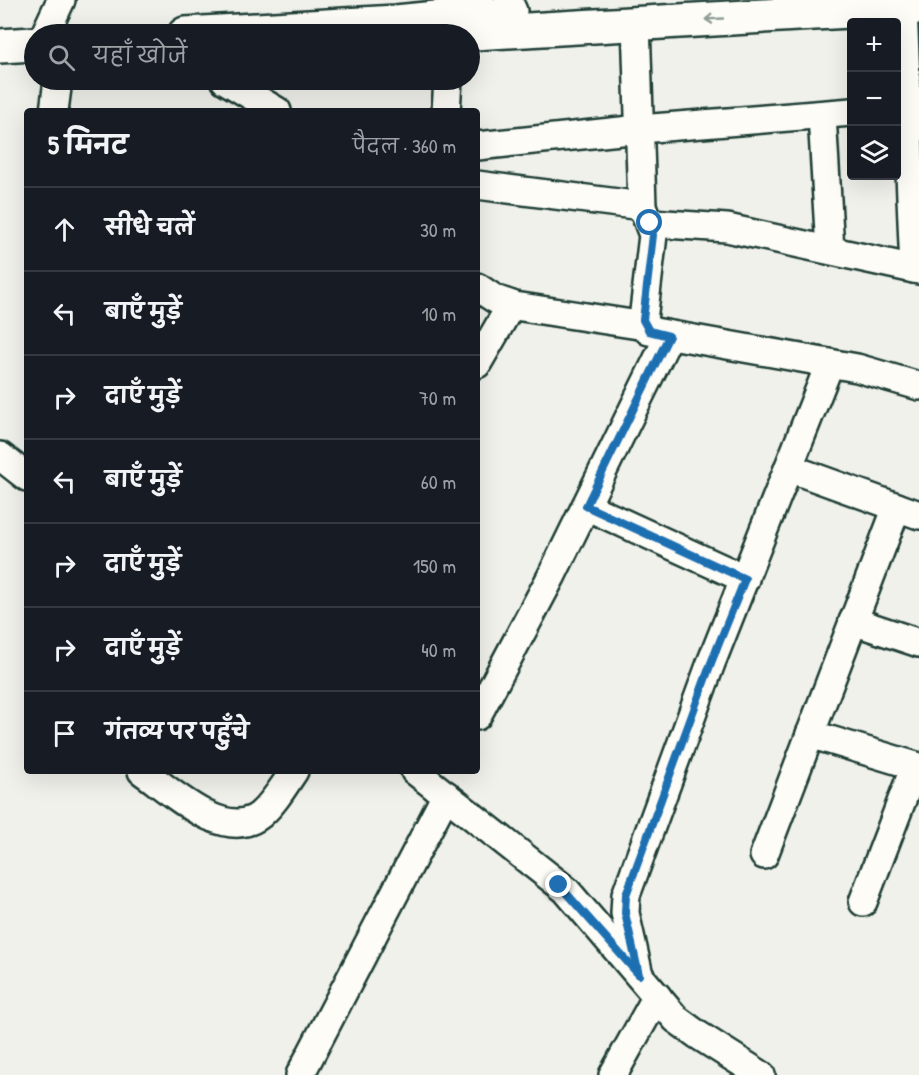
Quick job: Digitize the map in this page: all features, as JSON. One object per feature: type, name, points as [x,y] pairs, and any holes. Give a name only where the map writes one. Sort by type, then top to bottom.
[{"type":"highway","points":[[361,24],[396,22],[510,6],[637,11],[911,8]]},
{"type":"highway","points":[[480,31],[637,11]]},
{"type":"highway","points":[[0,46],[24,45]]},
{"type":"highway","points":[[0,65],[24,64]]},
{"type":"street","points":[[50,24],[61,0]]},
{"type":"street","points":[[480,186],[717,226],[916,270],[908,108],[911,8]]},
{"type":"street","points":[[637,11],[640,129],[646,214],[653,235],[643,320],[657,331]]},
{"type":"street","points":[[54,108],[57,90]]},
{"type":"street","points":[[242,90],[272,108]]},
{"type":"street","points":[[446,108],[447,90]]},
{"type":"street","points":[[480,146],[640,129],[847,112]]},
{"type":"street","points":[[822,115],[830,250]]},
{"type":"street","points":[[480,289],[495,299],[511,305],[857,368],[919,386]]},
{"type":"street","points":[[480,359],[511,305]]},
{"type":"street","points":[[480,710],[586,506],[657,331]]},
{"type":"street","points":[[639,975],[625,913],[626,895],[711,663],[830,363]]},
{"type":"street","points":[[0,456],[24,475]]},
{"type":"street","points":[[764,855],[853,621],[908,511],[789,468]]},
{"type":"street","points":[[586,506],[745,579]]},
{"type":"street","points":[[853,621],[919,644]]},
{"type":"street","points":[[810,734],[917,767],[863,902]]},
{"type":"street","points":[[146,774],[206,816],[222,822],[242,824],[258,816],[269,806],[292,774]]},
{"type":"street","points":[[421,774],[444,785],[566,890],[687,1028],[761,1075]]},
{"type":"street","points":[[300,1075],[444,785]]},
{"type":"street","points":[[613,1075],[657,996]]},
{"type":"route","points":[[559,885],[566,890],[639,975],[625,913],[626,895],[711,663],[745,579],[586,506],[669,336],[649,331],[643,320],[653,235],[650,223]]}]
